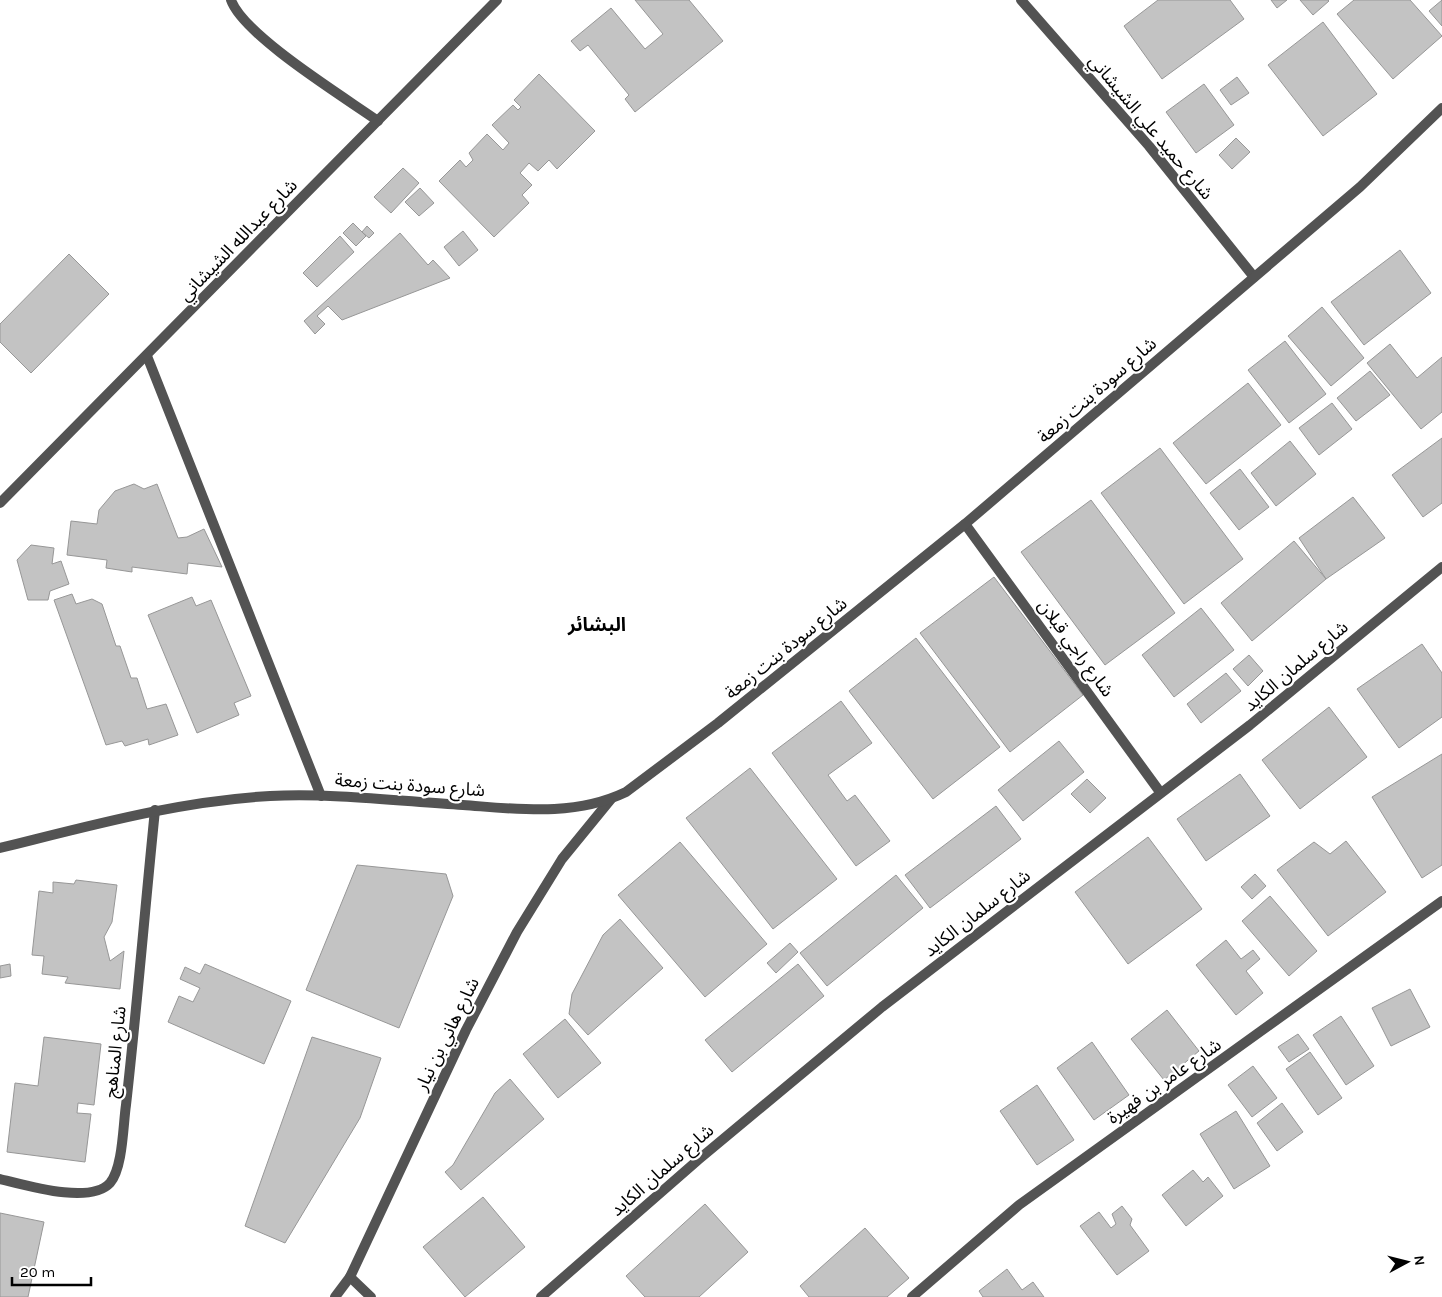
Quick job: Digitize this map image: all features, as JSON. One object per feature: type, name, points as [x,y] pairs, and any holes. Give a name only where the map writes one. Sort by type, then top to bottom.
[{"type":"street","points":[[231,0],[234,9],[251,28],[378,121]]},
{"type":"street","name":"شارع عبدالله الشيشاني","points":[[0,503],[497,0]]},
{"type":"street","name":"شارع حميد علي الشيشاني","points":[[1021,0],[1150,146],[1254,277]]},
{"type":"street","name":"شارع سودة بنت زمعة","points":[[0,848],[155,810],[269,796],[320,796],[528,810],[578,808],[611,799],[626,792],[718,723],[965,524],[1360,187],[1442,108]]},
{"type":"street","points":[[147,356],[320,796]]},
{"type":"street","name":"شارع راجي قبلان","points":[[965,524],[1160,792]]},
{"type":"street","name":"شارع سلمان الكايد","points":[[541,1297],[698,1160],[882,1006],[1250,725],[1442,567]]},
{"type":"street","name":"شارع هاني بن نيار","points":[[335,1297],[350,1277],[466,1030],[517,932],[562,859],[611,799]]},
{"type":"street","name":"شارع المناهج","points":[[0,1179],[60,1191],[91,1193],[110,1183],[118,1165],[132,1052],[155,810]]},
{"type":"street","name":"شارع عامر بن فهيرة","points":[[912,1297],[1019,1204],[1442,901]]},
{"type":"street","points":[[350,1277],[371,1297]]},
{"type":"building","points":[[635,0],[689,0],[723,41],[635,112],[625,99],[629,95],[588,45],[580,51],[571,41],[611,8],[645,49],[663,34]]},
{"type":"building","points":[[1158,0],[1230,0],[1244,19],[1162,79],[1124,26]]},
{"type":"building","points":[[1271,0],[1287,0],[1277,8]]},
{"type":"building","points":[[1300,0],[1328,0],[1329,1],[1313,15]]},
{"type":"building","points":[[1354,0],[1410,0],[1442,36],[1393,79],[1337,14]]},
{"type":"building","points":[[1442,0],[1442,26],[1429,11]]},
{"type":"building","points":[[1323,22],[1377,94],[1323,136],[1268,65]]},
{"type":"building","points":[[539,74],[595,131],[557,169],[549,160],[538,171],[529,163],[520,173],[532,185],[522,195],[529,203],[494,237],[439,181],[460,160],[466,167],[473,160],[469,153],[487,134],[503,150],[509,143],[492,125],[513,105],[518,110],[521,107],[514,100]]},
{"type":"building","points":[[1237,77],[1249,93],[1231,105],[1220,90]]},
{"type":"building","points":[[1204,84],[1234,125],[1196,153],[1166,112]]},
{"type":"building","points":[[1236,138],[1250,152],[1232,169],[1219,155]]},
{"type":"building","points":[[403,168],[419,183],[391,213],[374,197]]},
{"type":"building","points":[[420,188],[434,203],[419,216],[405,202]]},
{"type":"building","points":[[353,223],[366,236],[356,246],[343,233]]},
{"type":"building","points":[[367,226],[374,233],[369,238],[362,232]]},
{"type":"building","points":[[463,231],[478,250],[459,266],[444,247]]},
{"type":"building","points":[[400,233],[428,265],[433,260],[450,278],[342,320],[328,306],[317,316],[325,324],[315,334],[304,321]]},
{"type":"building","points":[[340,236],[354,252],[317,287],[303,273]]},
{"type":"building","points":[[1400,250],[1431,293],[1364,345],[1331,302]]},
{"type":"building","points":[[69,254],[109,294],[31,373],[0,342],[0,324]]},
{"type":"building","points":[[1322,307],[1364,358],[1331,386],[1288,336]]},
{"type":"building","points":[[1285,341],[1326,394],[1289,423],[1248,370]]},
{"type":"building","points":[[1390,344],[1417,378],[1442,357],[1442,412],[1421,429],[1367,363]]},
{"type":"building","points":[[1370,371],[1390,395],[1356,421],[1337,398]]},
{"type":"building","points":[[1248,383],[1281,425],[1206,484],[1173,443]]},
{"type":"building","points":[[1332,403],[1352,429],[1319,455],[1299,428]]},
{"type":"building","points":[[1442,438],[1442,503],[1423,517],[1392,475]]},
{"type":"building","points":[[1290,441],[1316,474],[1276,506],[1251,473]]},
{"type":"building","points":[[1160,448],[1243,559],[1184,604],[1101,493]]},
{"type":"building","points":[[1240,469],[1269,507],[1239,530],[1210,493]]},
{"type":"building","points":[[134,484],[144,489],[157,484],[178,538],[187,537],[204,529],[222,567],[188,563],[187,574],[132,567],[132,572],[106,568],[107,560],[67,555],[71,521],[97,524],[99,510],[115,491]]},
{"type":"building","points":[[1353,497],[1385,538],[1326,579],[1299,538]]},
{"type":"building","points":[[1091,500],[1175,613],[1105,665],[1021,552]]},
{"type":"building","points":[[1294,541],[1326,579],[1252,641],[1221,603]]},
{"type":"building","points":[[31,545],[54,548],[52,564],[61,561],[69,584],[50,591],[48,600],[28,600],[17,560]]},
{"type":"building","points":[[994,577],[1083,695],[1010,752],[920,633]]},
{"type":"building","points":[[72,594],[76,604],[92,599],[102,604],[116,646],[120,646],[131,678],[137,678],[147,709],[166,704],[178,735],[149,745],[148,739],[125,746],[122,741],[106,745],[54,600]]},
{"type":"building","points":[[192,597],[196,606],[211,600],[251,696],[234,703],[239,715],[197,733],[148,615]]},
{"type":"building","points":[[1201,608],[1234,650],[1174,697],[1142,655]]},
{"type":"building","points":[[916,638],[1000,747],[933,799],[849,691]]},
{"type":"building","points":[[1422,644],[1442,673],[1442,717],[1399,748],[1357,689]]},
{"type":"building","points":[[1249,655],[1263,671],[1248,686],[1233,669]]},
{"type":"building","points":[[1226,673],[1241,691],[1201,723],[1187,704]]},
{"type":"building","points":[[841,701],[872,743],[828,775],[847,801],[855,795],[890,841],[856,866],[772,753]]},
{"type":"building","points":[[1329,707],[1367,757],[1300,809],[1262,760]]},
{"type":"building","points":[[1059,741],[1084,772],[1023,821],[998,790]]},
{"type":"building","points":[[1442,754],[1442,865],[1422,878],[1372,797]]},
{"type":"building","points":[[750,768],[837,879],[773,929],[686,818]]},
{"type":"building","points":[[1240,774],[1270,816],[1206,861],[1177,819]]},
{"type":"building","points":[[1087,779],[1106,798],[1090,813],[1071,794]]},
{"type":"building","points":[[996,806],[1021,839],[930,908],[905,875]]},
{"type":"building","points":[[1148,837],[1202,909],[1128,964],[1075,892]]},
{"type":"building","points":[[1346,841],[1386,892],[1328,936],[1277,870],[1314,842],[1330,854]]},
{"type":"building","points":[[680,842],[767,944],[705,997],[618,895]]},
{"type":"building","points":[[357,865],[446,874],[453,896],[399,1028],[306,990]]},
{"type":"building","points":[[1255,874],[1266,886],[1252,899],[1241,887]]},
{"type":"building","points":[[896,875],[923,908],[827,986],[800,953]]},
{"type":"building","points":[[76,880],[117,885],[112,922],[104,937],[110,961],[124,951],[120,989],[65,983],[68,977],[42,974],[44,956],[32,955],[39,891],[53,893],[53,882],[74,884]]},
{"type":"building","points":[[1270,896],[1317,951],[1289,976],[1242,921]]},
{"type":"building","points":[[620,919],[663,968],[588,1035],[569,1014],[572,994],[603,935]]},
{"type":"building","points":[[1226,940],[1241,959],[1253,950],[1260,959],[1246,971],[1263,993],[1236,1015],[1196,965]]},
{"type":"building","points":[[790,943],[798,952],[776,973],[767,963]]},
{"type":"building","points":[[10,964],[11,976],[0,978],[0,966]]},
{"type":"building","points":[[205,964],[291,1001],[264,1064],[168,1022],[179,996],[193,1002],[200,988],[180,979],[185,967],[200,974]]},
{"type":"building","points":[[798,964],[824,996],[732,1072],[705,1040]]},
{"type":"building","points":[[1410,989],[1430,1027],[1391,1046],[1372,1008]]},
{"type":"building","points":[[1167,1010],[1199,1051],[1164,1080],[1131,1039]]},
{"type":"building","points":[[1341,1016],[1374,1066],[1346,1085],[1313,1035]]},
{"type":"building","points":[[565,1019],[601,1063],[558,1098],[523,1054]]},
{"type":"building","points":[[1298,1034],[1309,1049],[1289,1062],[1278,1047]]},
{"type":"building","points":[[44,1037],[101,1044],[94,1105],[78,1103],[77,1113],[91,1114],[85,1162],[7,1152],[15,1083],[38,1086]]},
{"type":"building","points":[[312,1037],[381,1058],[360,1118],[285,1243],[245,1226]]},
{"type":"building","points":[[1092,1042],[1129,1095],[1094,1120],[1057,1068]]},
{"type":"building","points":[[1310,1052],[1342,1098],[1318,1115],[1286,1069]]},
{"type":"building","points":[[1253,1066],[1277,1098],[1252,1117],[1228,1085]]},
{"type":"building","points":[[510,1079],[544,1119],[461,1190],[445,1172],[453,1165],[495,1093]]},
{"type":"building","points":[[1037,1085],[1074,1140],[1037,1165],[1000,1111]]},
{"type":"building","points":[[1282,1103],[1303,1132],[1277,1151],[1257,1123]]},
{"type":"building","points":[[1236,1111],[1270,1166],[1234,1189],[1200,1134]]},
{"type":"building","points":[[1193,1170],[1203,1182],[1208,1177],[1223,1196],[1186,1226],[1162,1195]]},
{"type":"building","points":[[483,1197],[525,1247],[465,1297],[423,1247]]},
{"type":"building","points":[[705,1204],[748,1252],[699,1297],[645,1297],[626,1276]]},
{"type":"building","points":[[1122,1206],[1132,1219],[1130,1225],[1149,1251],[1117,1275],[1080,1226],[1099,1212],[1111,1228],[1116,1224],[1112,1214]]},
{"type":"building","points":[[0,1213],[44,1222],[28,1297],[0,1297]]},
{"type":"building","points":[[865,1228],[909,1278],[887,1297],[809,1297],[800,1286]]},
{"type":"building","points":[[1007,1269],[1022,1290],[1033,1282],[1044,1297],[983,1297],[979,1291]]},
{"type":"district","name":"البشائر","points":[[597,625]]}]
